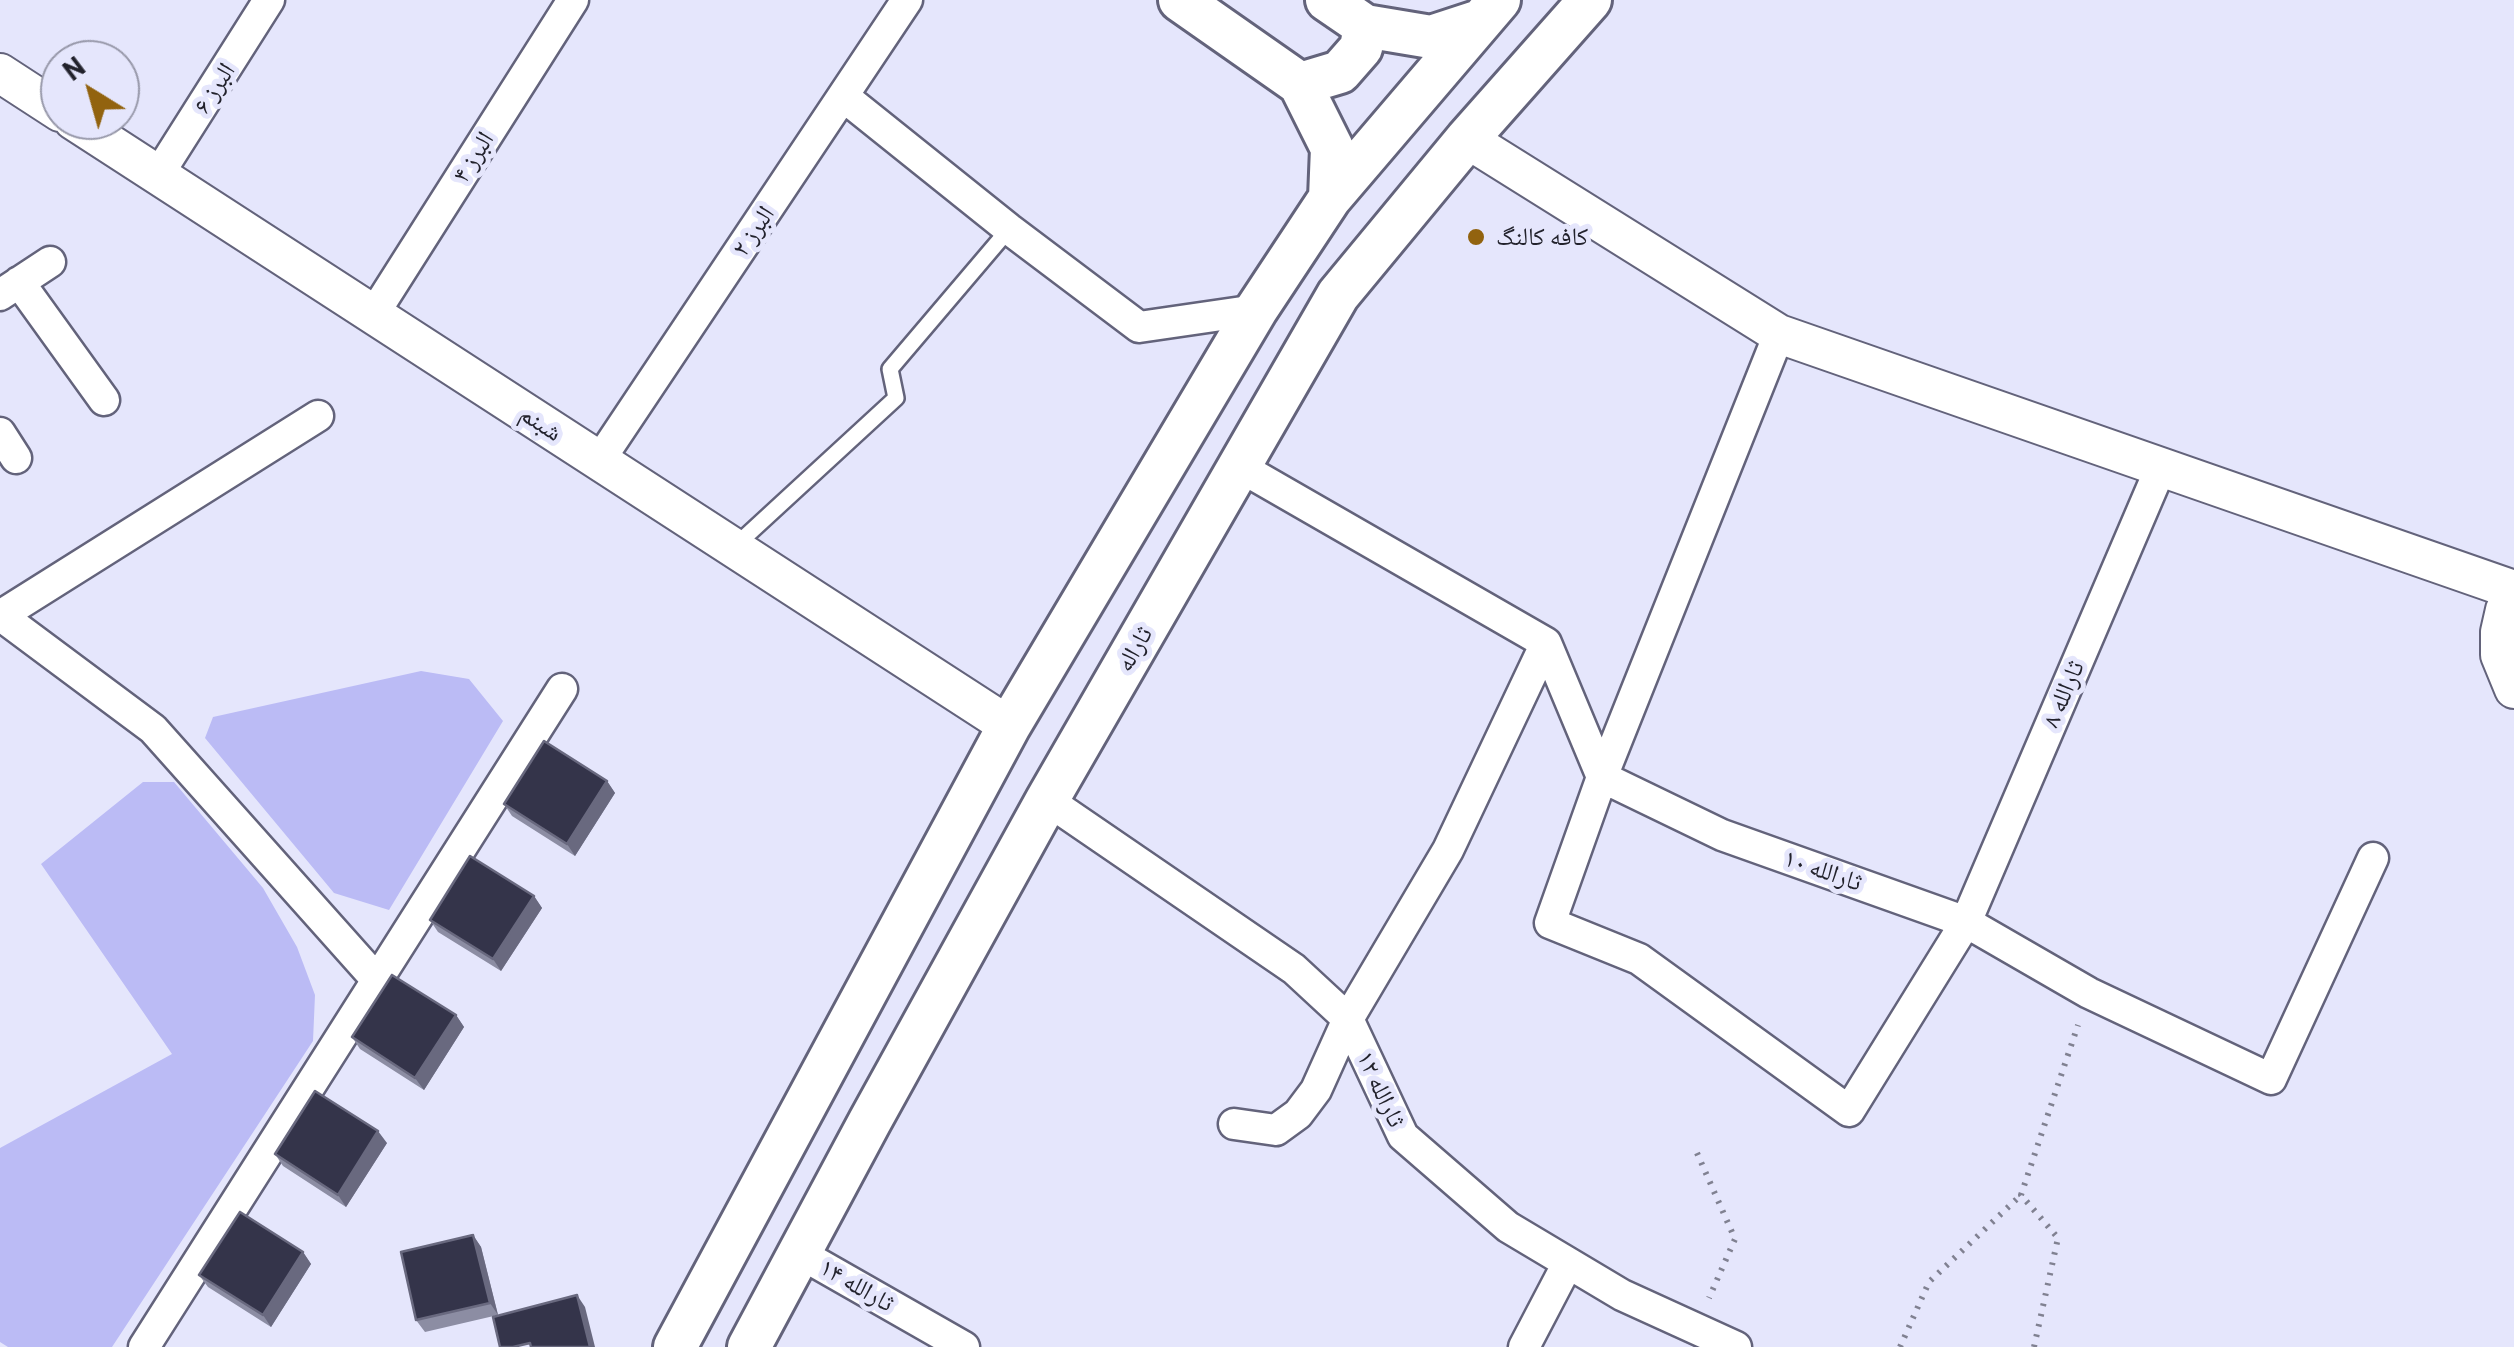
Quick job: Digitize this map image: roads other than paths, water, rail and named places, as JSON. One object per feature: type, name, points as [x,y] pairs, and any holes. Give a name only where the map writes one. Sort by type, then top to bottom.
[{"type":"main road","points":[[1180,0],[1300,84],[1332,148],[1330,198]]},
{"type":"main road","points":[[1327,0],[1365,26],[1430,36],[1489,11]]},
{"type":"main road","name":"ثاراله","points":[[750,1347],[1047,800],[1338,295],[1467,139],[1590,0]]},
{"type":"main road","points":[[675,1347],[1009,726],[1256,310],[1330,198],[1489,11]]},
{"type":"main road","points":[[1300,84],[1340,72],[1362,48],[1365,26]]},
{"type":"street","name":"البرز ۶","points":[[158,175],[270,0]]},
{"type":"street","name":"البرز ۴","points":[[374,315],[573,0]]},
{"type":"street","name":"البرز ۲","points":[[599,461],[907,0]]},
{"type":"street","points":[[0,73],[40,99]]},
{"type":"street","points":[[843,96],[1139,327],[1256,310]]},
{"type":"street","points":[[1467,139],[1779,334],[2514,591],[2500,632],[2500,655],[2514,689]]},
{"type":"street","name":"شبنم","points":[[103,140],[1009,726]]},
{"type":"street","points":[[50,262],[10,288],[104,400]]},
{"type":"street","points":[[1602,777],[1779,334]]},
{"type":"street","points":[[318,416],[0,616],[153,729],[377,980]]},
{"type":"street","name":"ثارالله ۸","points":[[1602,777],[1550,923],[1639,959],[1850,1111],[1966,922],[2161,466]]},
{"type":"street","points":[[1240,467],[1546,643],[1602,777]]},
{"type":"street","points":[[1234,1124],[1276,1130],[1298,1114],[1316,1090],[1348,1019],[1448,850],[1546,643]]},
{"type":"street","points":[[144,1347],[562,689]]},
{"type":"street","name":"ثارالله ۱۰","points":[[1602,777],[1722,835],[1966,922],[2089,993],[2270,1080],[2373,858]]},
{"type":"street","name":"ثارالله ۱۲","points":[[1047,800],[1294,970],[1348,1019],[1403,1136],[1508,1227],[1622,1296],[1736,1347]]},
{"type":"street","name":"ثارالله ۱۴","points":[[802,1254],[964,1347]]},
{"type":"street","points":[[1524,1347],[1568,1263]]},
{"type":"lane","points":[[733,548],[896,398],[890,369],[1009,229]]},
{"type":"place","name":"کافه کالنگ","points":[[1476,237]]}]
